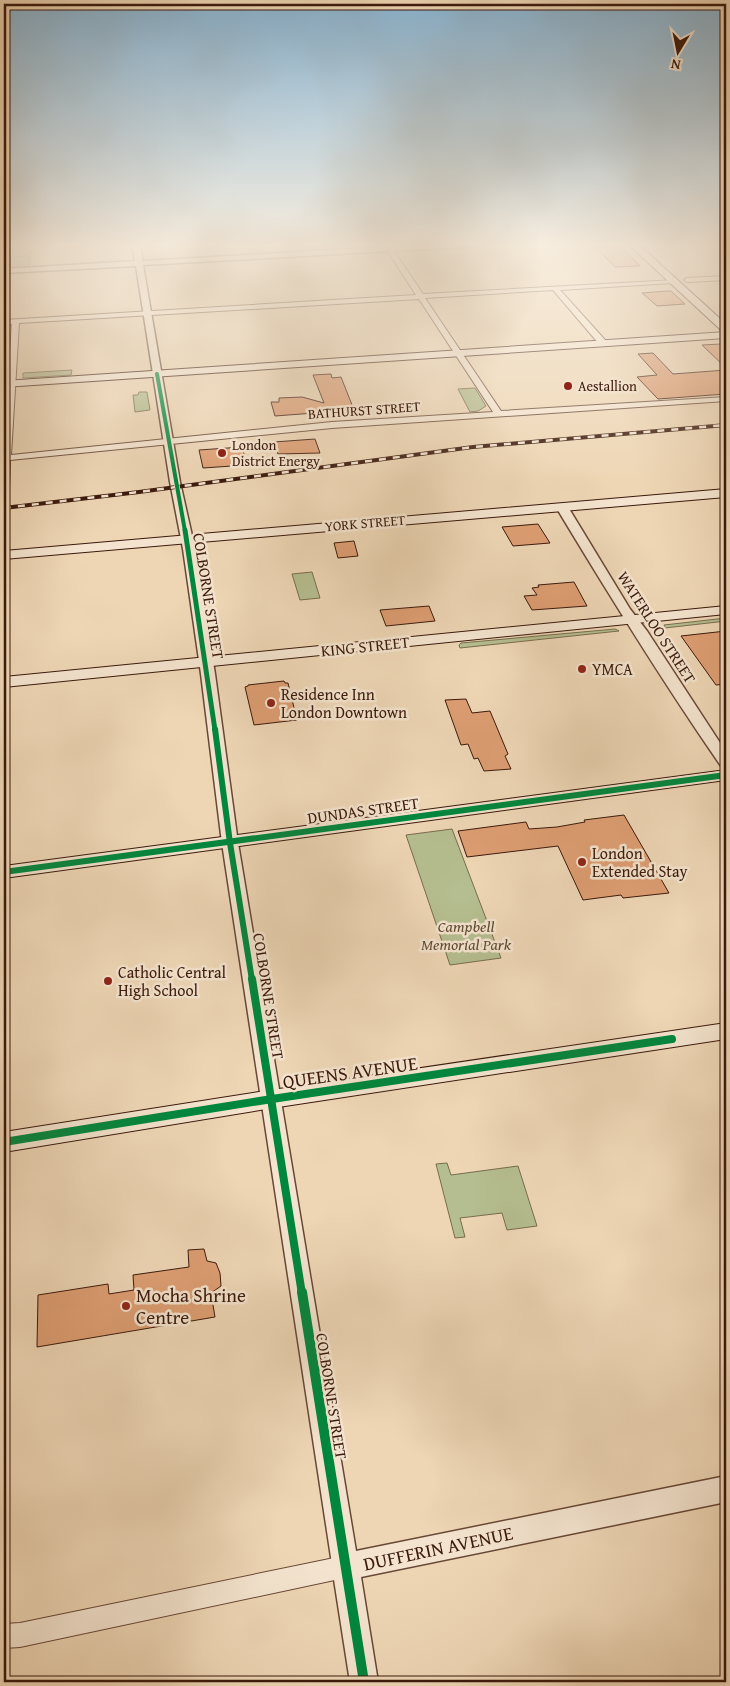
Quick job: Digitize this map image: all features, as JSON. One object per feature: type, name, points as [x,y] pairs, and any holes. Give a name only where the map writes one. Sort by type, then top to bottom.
[{"type":"main road","points":[[8,383],[726,334]]},
{"type":"main road","name":"YORK STREET","points":[[4,555],[186,538],[726,494]]},
{"type":"main road","name":"KING STREET","points":[[4,682],[726,610]]},
{"type":"main road","name":"DUNDAS STREET","points":[[4,872],[726,775]]},
{"type":"main road","name":"QUEENS AVENUE","points":[[4,1142],[272,1099],[726,1031]]},
{"type":"street","points":[[4,488],[8,383],[16,323]]},
{"type":"street","name":"COLBORNE STREET","points":[[149,323],[206,662],[230,843],[272,1099],[344,1567],[364,1682]]},
{"type":"street","points":[[437,323],[499,414]]},
{"type":"street","points":[[585,323],[603,343]]},
{"type":"street","name":"BATHURST STREET","points":[[5,458],[332,425],[726,399]]},
{"type":"street","name":"WATERLOO STREET","points":[[562,507],[624,610],[726,763]]},
{"type":"street","name":"DUFFERIN AVENUE","points":[[4,1636],[20,1635],[726,1489]]},
{"type":"green space","points":[[72,370],[71,375],[23,378],[23,373]]},
{"type":"green space","points":[[475,388],[486,406],[478,411],[470,412],[458,389]]},
{"type":"green space","points":[[139,392],[147,392],[150,410],[135,412],[133,395],[138,395]]},
{"type":"green space","points":[[312,572],[320,598],[300,600],[292,574]]},
{"type":"green space","points":[[726,618],[726,621],[665,628],[664,625]]},
{"type":"green space","points":[[615,629],[619,631],[460,648],[459,645],[461,643]]},
{"type":"green space","name":"Campbell Memorial Park","points":[[452,829],[501,958],[450,965],[406,835]]},
{"type":"green space","points":[[447,1163],[451,1175],[518,1166],[537,1226],[507,1230],[502,1213],[460,1218],[465,1237],[455,1238],[436,1164]]},
{"type":"building","points":[[721,344],[726,349],[726,368],[702,345]]},
{"type":"building","points":[[653,353],[673,374],[726,370],[726,394],[658,399],[637,377],[657,375],[638,354]]},
{"type":"building","points":[[331,374],[332,378],[341,377],[354,410],[275,416],[271,402],[279,402],[279,398],[302,397],[324,403],[313,375]]},
{"type":"building","points":[[315,439],[320,453],[278,454],[274,442]]},
{"type":"building","points":[[242,447],[247,465],[203,468],[199,450]]},
{"type":"building","points":[[538,524],[550,543],[513,546],[502,527]]},
{"type":"building","points":[[354,541],[358,556],[338,558],[334,543]]},
{"type":"building","points":[[574,582],[587,606],[532,610],[524,596],[537,595],[532,588],[539,587],[538,585]]},
{"type":"building","points":[[429,606],[435,621],[386,626],[380,610]]},
{"type":"building","points":[[726,631],[726,684],[716,685],[681,636]]},
{"type":"building","name":"Residence Inn London Downtown","points":[[284,681],[288,683],[297,720],[254,725],[245,687],[248,685]]},
{"type":"building","points":[[466,699],[472,713],[490,711],[508,754],[505,756],[511,769],[484,771],[478,758],[474,759],[468,744],[461,745],[445,700]]},
{"type":"building","points":[[624,815],[669,893],[623,898],[621,895],[583,900],[558,846],[467,857],[458,831],[526,822],[529,829],[557,827],[585,822],[584,820]]},
{"type":"building","name":"Mocha Shrine Centre","points":[[204,1249],[207,1261],[216,1263],[220,1273],[221,1286],[211,1293],[215,1317],[37,1347],[38,1295],[108,1284],[109,1294],[134,1290],[133,1275],[189,1267],[188,1250]]},
{"type":"railway","points":[[4,508],[139,492],[473,447],[726,425]]},
{"type":"cycle path","points":[[157,374],[175,482],[189,549],[208,674],[230,843],[364,1682]]},
{"type":"cycle path","points":[[4,872],[726,775]]},
{"type":"cycle path","points":[[4,1142],[272,1099],[672,1039]]},
{"type":"place","name":"Aestallion","points":[[568,386]]},
{"type":"place","name":"London District Energy","points":[[222,453]]},
{"type":"place","name":"YMCA","points":[[582,669]]},
{"type":"place","name":"Residence Inn London Downtown","points":[[271,703]]},
{"type":"place","name":"London Extended Stay","points":[[582,862]]},
{"type":"place","name":"Catholic Central High School","points":[[108,981]]},
{"type":"place","name":"Mocha Shrine Centre","points":[[126,1306]]}]
